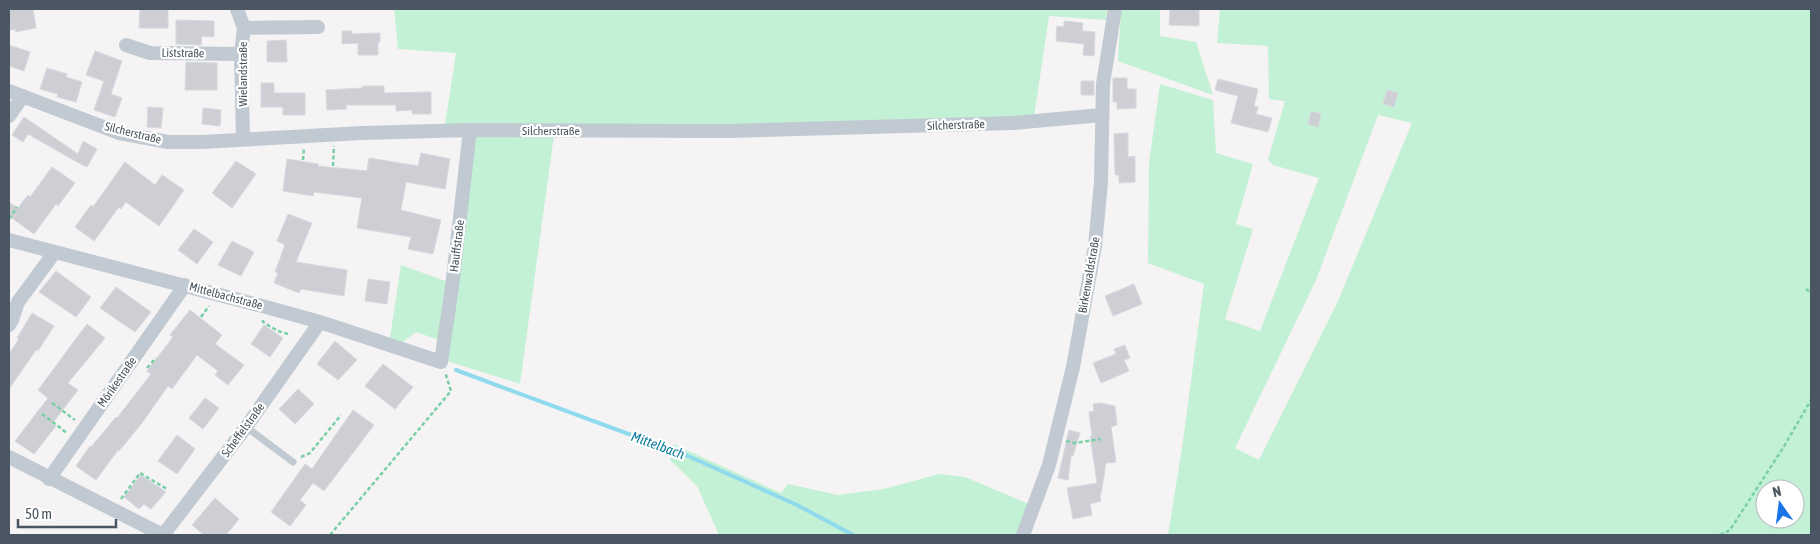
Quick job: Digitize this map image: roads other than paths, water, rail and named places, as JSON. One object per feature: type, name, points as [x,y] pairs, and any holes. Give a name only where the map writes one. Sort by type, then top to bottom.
[{"type":"street","name":"Wielandstraße","points":[[237,9],[244,28],[242,54],[243,139]]},
{"type":"street","name":"Birkenwaldstraße","points":[[1023,535],[1049,465],[1073,368],[1095,246],[1103,145],[1103,84],[1115,9]]},
{"type":"street","points":[[244,28],[318,27]]},
{"type":"street","name":"Liststraße","points":[[126,45],[150,53],[242,54]]},
{"type":"street","name":"Silcherstraße","points":[[9,91],[119,133],[168,142],[470,130],[728,131],[1013,123],[1102,115]]},
{"type":"street","points":[[9,116],[23,96]]},
{"type":"street","name":"Hauffstraße","points":[[441,362],[470,130]]},
{"type":"street","name":"Mittelbachstraße","points":[[9,240],[320,322],[441,362]]},
{"type":"street","points":[[9,325],[18,302],[54,253]]},
{"type":"street","name":"Mörikestraße","points":[[49,478],[185,285]]},
{"type":"street","name":"Scheffelstraße","points":[[163,535],[246,427],[320,322]]},
{"type":"street","points":[[9,457],[163,535]]},
{"type":"lane","points":[[246,427],[293,462]]},
{"type":"waterway","name":"Mittelbach","points":[[456,370],[688,456],[797,505],[853,535]]}]
